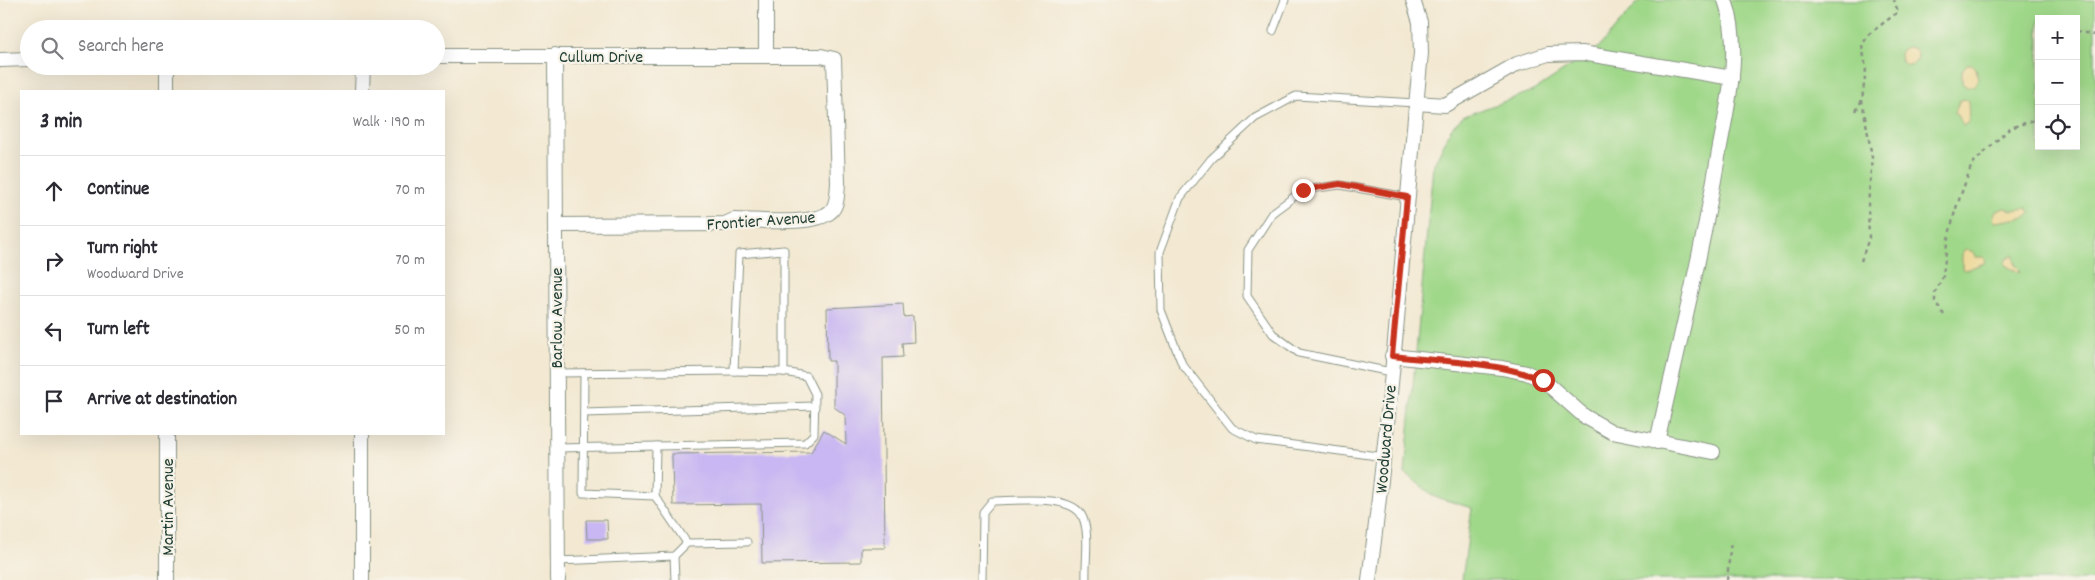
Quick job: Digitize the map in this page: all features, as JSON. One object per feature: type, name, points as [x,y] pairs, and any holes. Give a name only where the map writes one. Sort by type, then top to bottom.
[{"type":"street","points":[[766,0],[766,56]]},
{"type":"street","name":"Woodward Drive","points":[[1369,580],[1385,457],[1392,356],[1421,53],[1420,22],[1414,0]]},
{"type":"street","points":[[1657,442],[1704,239],[1732,78],[1733,44],[1725,0]]},
{"type":"street","points":[[1416,103],[1446,105],[1517,64],[1548,54],[1582,53],[1732,78]]},
{"type":"street","name":"Barlow Avenue","points":[[555,55],[558,580]]},
{"type":"street","name":"Cullum Drive","points":[[445,56],[766,56]]},
{"type":"street","name":"Frontier Avenue","points":[[557,225],[725,224],[734,220],[816,220],[831,212],[836,203],[838,183],[834,59],[821,56],[766,56]]},
{"type":"street","points":[[0,60],[20,59]]},
{"type":"street","points":[[167,75],[167,90]]},
{"type":"street","points":[[362,90],[363,75]]},
{"type":"street","points":[[1392,356],[1502,368],[1527,373],[1543,380],[1584,416],[1612,432],[1713,452]]},
{"type":"street","name":"Martin Avenue","points":[[167,435],[167,580]]},
{"type":"street","points":[[362,435],[362,580]]},
{"type":"lane","points":[[1273,30],[1285,0]]},
{"type":"lane","points":[[1385,457],[1256,440],[1232,428],[1182,364],[1161,310],[1160,252],[1180,198],[1211,159],[1255,118],[1296,96],[1416,103]]},
{"type":"lane","points":[[1391,372],[1300,353],[1273,334],[1247,296],[1248,250],[1272,213],[1303,190],[1340,184],[1407,197]]},
{"type":"lane","points":[[734,371],[739,254],[784,250],[784,372]]},
{"type":"lane","points":[[557,373],[784,372],[806,376],[815,394],[814,434],[805,443],[557,448]]},
{"type":"lane","points":[[584,373],[583,493],[655,496]]},
{"type":"lane","points":[[584,413],[815,406]]},
{"type":"lane","points":[[656,446],[655,496],[687,543]]},
{"type":"lane","points":[[982,580],[983,512],[986,505],[992,501],[1060,501],[1076,508],[1082,515],[1085,525],[1086,580]]},
{"type":"lane","points":[[558,561],[674,556],[687,543],[747,542]]},
{"type":"lane","points":[[674,556],[675,580]]},
{"type":"path","points":[[1861,261],[1870,238],[1868,206],[1872,157],[1862,100],[1866,69],[1862,45],[1869,34],[1898,12],[1894,0]]},
{"type":"path","points":[[2080,32],[2095,35]]},
{"type":"path","points":[[1856,111],[1862,100]]},
{"type":"path","points":[[1944,316],[1935,300],[1935,293],[1943,276],[1947,243],[1955,211],[1969,170],[1972,164],[2010,128],[2035,119]]},
{"type":"path","points":[[1727,580],[1731,540]]},
{"type":"green space","points":[[1640,0],[2095,0],[2095,580],[1462,580],[1472,508],[1435,497],[1405,473],[1433,166],[1452,127],[1464,116],[1533,91],[1598,48]]},
{"type":"sand","points":[[1905,47],[1913,47],[1918,52],[1916,63],[1905,65],[1900,60],[1900,52]]},
{"type":"sand","points":[[1967,64],[1972,64],[1976,68],[1978,80],[1975,86],[1967,87],[1962,83],[1962,71]]},
{"type":"sand","points":[[1965,99],[1968,101],[1969,122],[1963,126],[1955,112],[1960,100]]},
{"type":"sand","points":[[2004,208],[2013,210],[2026,208],[2031,212],[2026,217],[1995,222],[1993,219],[1995,212]]},
{"type":"sand","points":[[1965,250],[1972,251],[1976,257],[1983,257],[1986,260],[1985,263],[1965,270],[1962,269],[1962,254]]},
{"type":"sand","points":[[2013,254],[2016,266],[2020,270],[2019,273],[2005,265],[2006,259]]},
{"type":"building","points":[[903,304],[904,317],[913,316],[914,342],[902,343],[903,357],[883,358],[885,548],[861,548],[861,562],[762,563],[761,504],[673,505],[672,454],[811,452],[824,430],[846,444],[845,415],[834,407],[834,361],[828,361],[827,308]]},
{"type":"building","points":[[586,520],[607,520],[608,539],[587,539]]},
{"type":"route","points":[[1303,190],[1340,184],[1407,197],[1392,356],[1502,368],[1527,373],[1543,380]]}]
